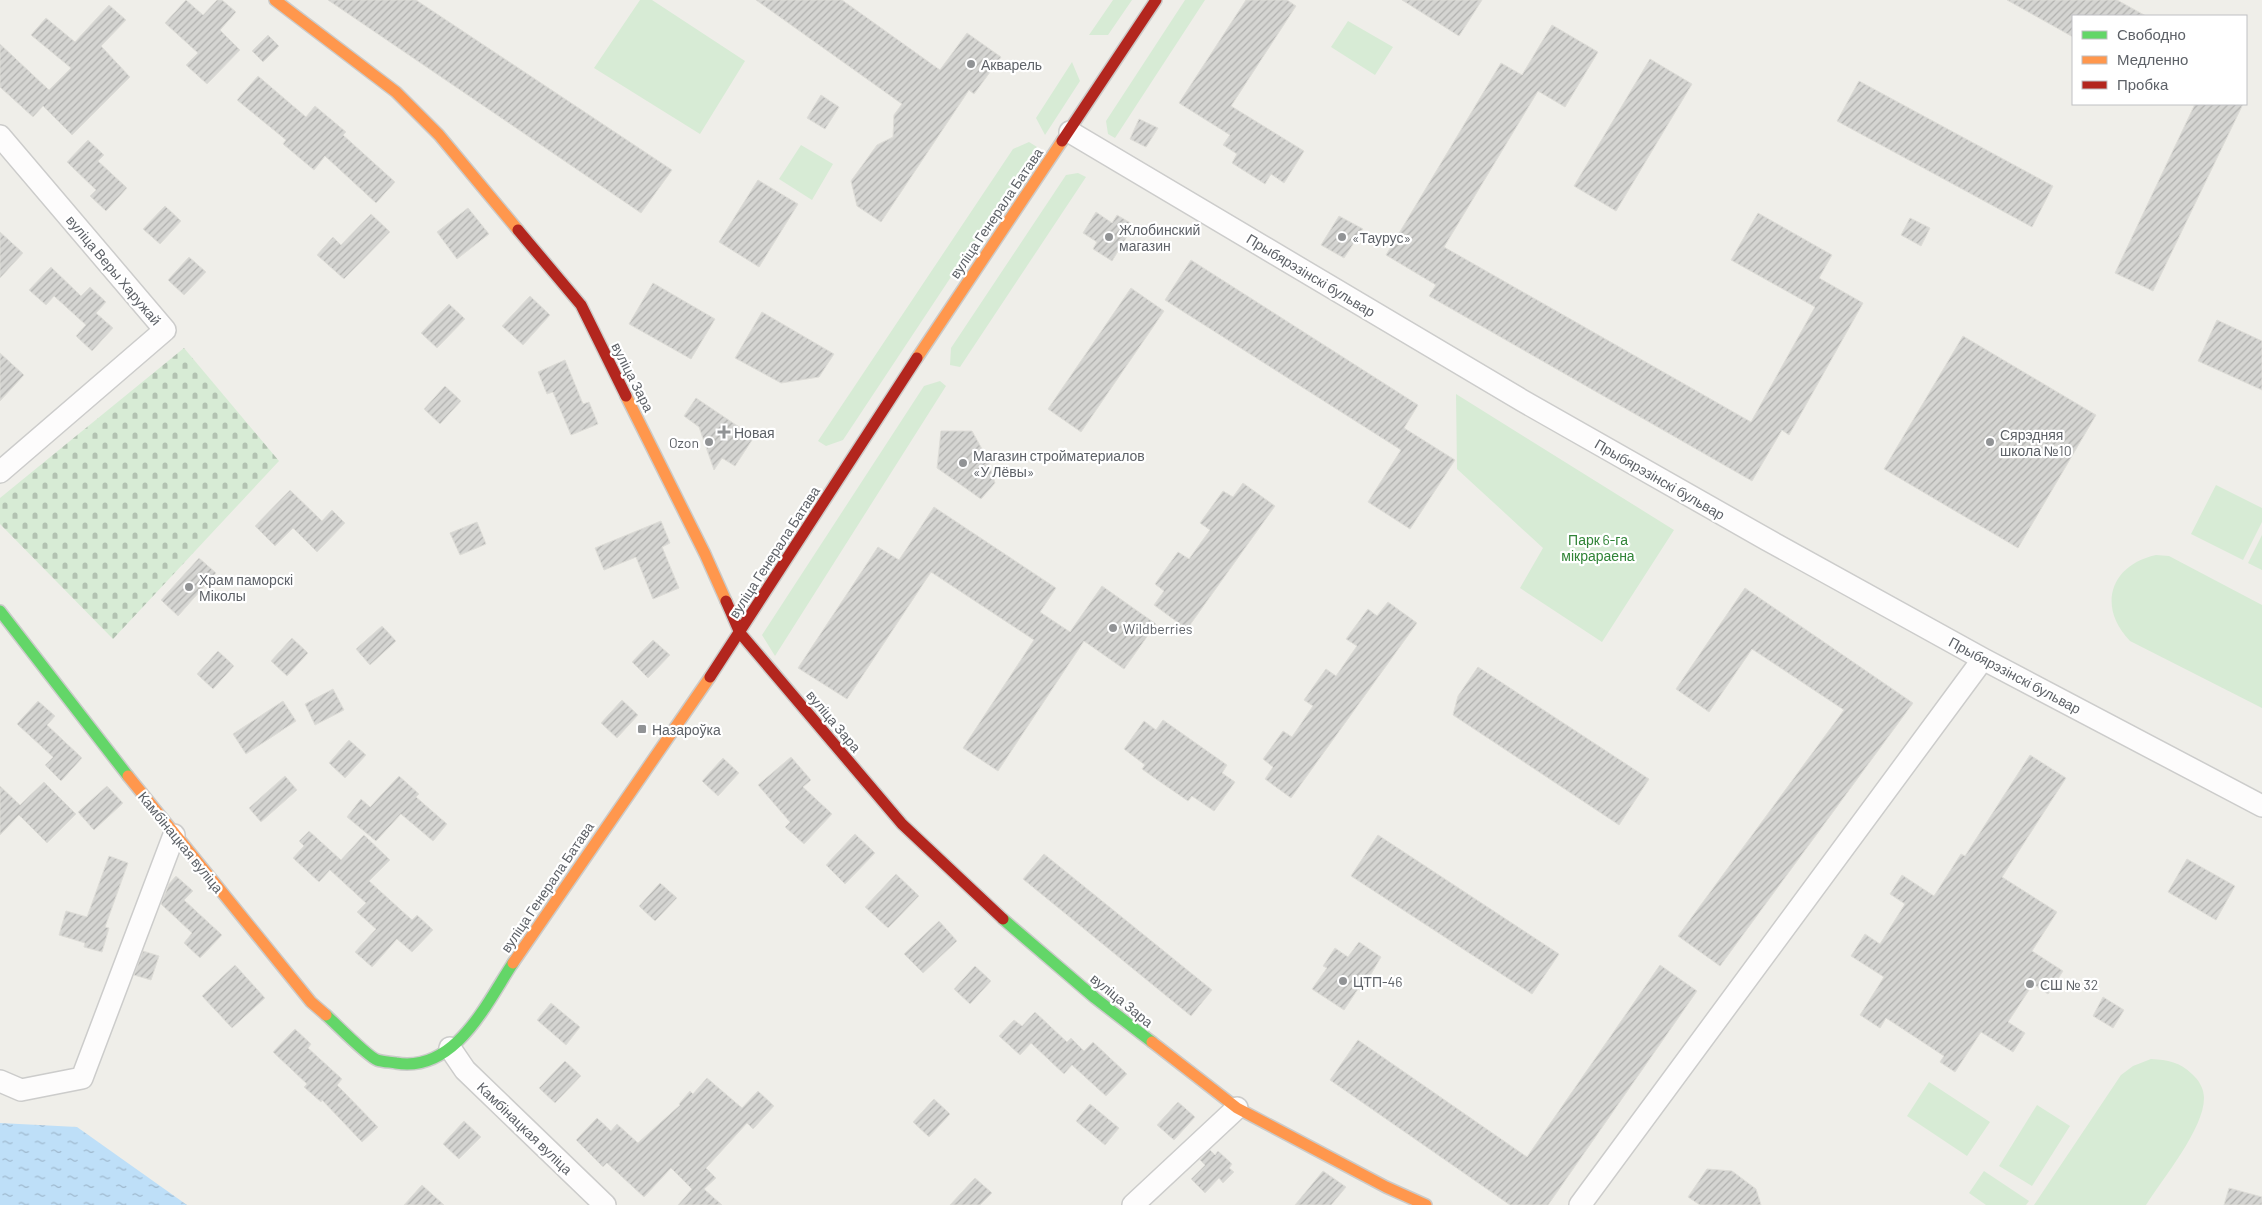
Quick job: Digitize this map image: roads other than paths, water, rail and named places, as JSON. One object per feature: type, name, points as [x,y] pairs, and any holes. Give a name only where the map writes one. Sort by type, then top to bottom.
[{"type":"street","name":"вуліца Зара","points":[[275,0],[396,92],[439,135],[581,305],[704,554],[740,633],[902,824],[980,899],[1094,998],[1237,1108],[1386,1187],[1426,1205]]},
{"type":"street","name":"вуліца Генерала Батава","points":[[376,1060],[413,1066],[431,1060],[450,1048],[476,1022],[495,990],[740,633],[920,353],[1070,132],[1156,0]]},
{"type":"street","name":"Прыбярэзінскі бульвар","points":[[1070,132],[1532,406],[1983,659],[2262,806]]},
{"type":"street","name":"вуліца Веры Харужай","points":[[0,136],[165,330],[0,472]]},
{"type":"street","name":"Камбінацкая вуліца","points":[[0,611],[174,835],[312,1002],[376,1060]]},
{"type":"street","points":[[1580,1205],[1983,659]]},
{"type":"street","points":[[0,1081],[21,1090],[82,1078],[174,835]]},
{"type":"street","name":"Камбінацкая вуліца","points":[[450,1048],[465,1070],[605,1205]]},
{"type":"street","points":[[1132,1205],[1237,1108]]},
{"type":"water","points":[[0,1123],[77,1127],[187,1205],[0,1205]]},
{"type":"place","name":"Акварель","points":[[971,64]]},
{"type":"place","name":"Жлобинский магазин","points":[[1109,237]]},
{"type":"place","name":"«Таурус»","points":[[1342,237]]},
{"type":"place","name":"Новая","points":[[724,432]]},
{"type":"place","name":"Ozon","points":[[709,442]]},
{"type":"place","name":"Сярэдняя школа №10","points":[[1990,442]]},
{"type":"place","name":"Магазин стройматериалов «У Лёвы»","points":[[963,463]]},
{"type":"place","name":"Храм паморскі Міколы","points":[[189,587]]},
{"type":"place","name":"Wildberries","points":[[1113,628]]},
{"type":"place","name":"Назароўка","points":[[642,729]]},
{"type":"place","name":"ЦТП-46","points":[[1343,981]]},
{"type":"place","name":"СШ № 32","points":[[2030,984]]},
{"type":"park label","name":"Парк 6-га мікрараена","points":[[1598,548]]}]
